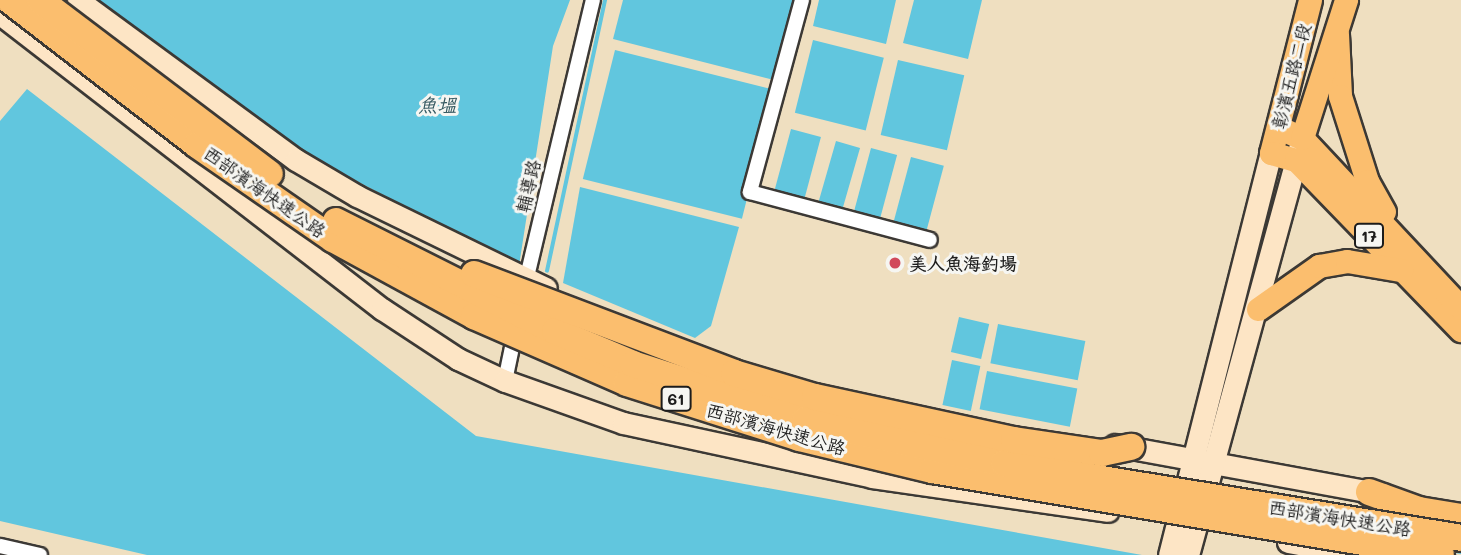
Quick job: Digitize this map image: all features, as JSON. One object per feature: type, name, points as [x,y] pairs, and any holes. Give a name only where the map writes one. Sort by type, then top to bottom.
[{"type":"highway","name":"西部濱海快速公路","points":[[9,0],[197,145],[333,239],[633,364],[805,420],[1004,463],[1461,538]]},
{"type":"highway","name":"西部濱海快速公路","points":[[40,0],[340,224],[407,270],[627,383],[799,438],[932,470],[1441,555]]},
{"type":"highway","points":[[1117,512],[1071,497],[936,478],[798,447],[622,392],[466,327],[426,303],[407,270],[460,268],[734,373],[815,397],[1014,440],[1102,453],[1131,447]]},
{"type":"highway","points":[[1369,492],[1419,510],[1461,517]]},
{"type":"main road","name":"彰濱五路二段","points":[[1271,153],[1310,0]]},
{"type":"main road","name":"彰濱五路二段","points":[[1299,149],[1346,0]]},
{"type":"main road","points":[[1258,309],[1319,266],[1347,261],[1407,262],[1367,181],[1340,96],[1337,34]]},
{"type":"main road","name":"17","points":[[1278,127],[1407,262],[1461,330]]},
{"type":"main road","points":[[1271,153],[1299,149]]},
{"type":"main road","name":"17","points":[[1407,262],[1461,308]]},
{"type":"street","points":[[78,0],[296,160],[526,280],[737,364],[950,416],[1461,508]]},
{"type":"street","name":"輔導路","points":[[505,382],[526,280],[593,0]]},
{"type":"street","points":[[802,0],[750,192],[930,240]]},
{"type":"street","points":[[0,15],[382,309],[458,359],[505,382],[623,423],[859,475],[1117,512],[1358,555]]},
{"type":"street","points":[[1169,555],[1187,524],[1214,464],[1299,149]]},
{"type":"street","points":[[1188,555],[1187,524],[1193,460],[1271,153]]},
{"type":"street","points":[[0,546],[40,555]]},
{"type":"water","name":"魚塭","points":[[92,0],[570,0],[553,46],[519,266],[278,140]]},
{"type":"water","points":[[623,0],[802,0],[782,82],[613,39]]},
{"type":"water","points":[[819,0],[896,0],[886,44],[813,26]]},
{"type":"water","points":[[914,0],[982,0],[968,59],[903,43]]},
{"type":"water","points":[[813,40],[884,58],[866,130],[795,113]]},
{"type":"water","points":[[615,50],[774,90],[742,219],[583,179]]},
{"type":"water","points":[[898,60],[964,75],[947,150],[881,135]]},
{"type":"water","points":[[27,89],[476,436],[1142,555],[147,555],[0,521],[0,121]]},
{"type":"water","points":[[791,129],[821,137],[805,198],[775,190]]},
{"type":"water","points":[[836,141],[860,148],[842,210],[818,203]]},
{"type":"water","points":[[871,148],[897,155],[879,221],[853,214]]},
{"type":"water","points":[[911,157],[944,166],[926,233],[893,225]]},
{"type":"water","points":[[580,187],[739,227],[711,326],[695,338],[563,283]]},
{"type":"water","points":[[959,317],[989,324],[981,359],[951,352]]},
{"type":"water","points":[[998,324],[1085,341],[1078,380],[990,363]]},
{"type":"water","points":[[952,360],[980,366],[971,411],[942,405]]},
{"type":"water","points":[[987,371],[1077,389],[1070,427],[980,409]]},
{"type":"waterway","points":[[547,271],[605,0]]},
{"type":"waterway","points":[[1450,550],[1461,552]]},
{"type":"place","name":"美人魚海釣場","points":[[895,263]]}]
